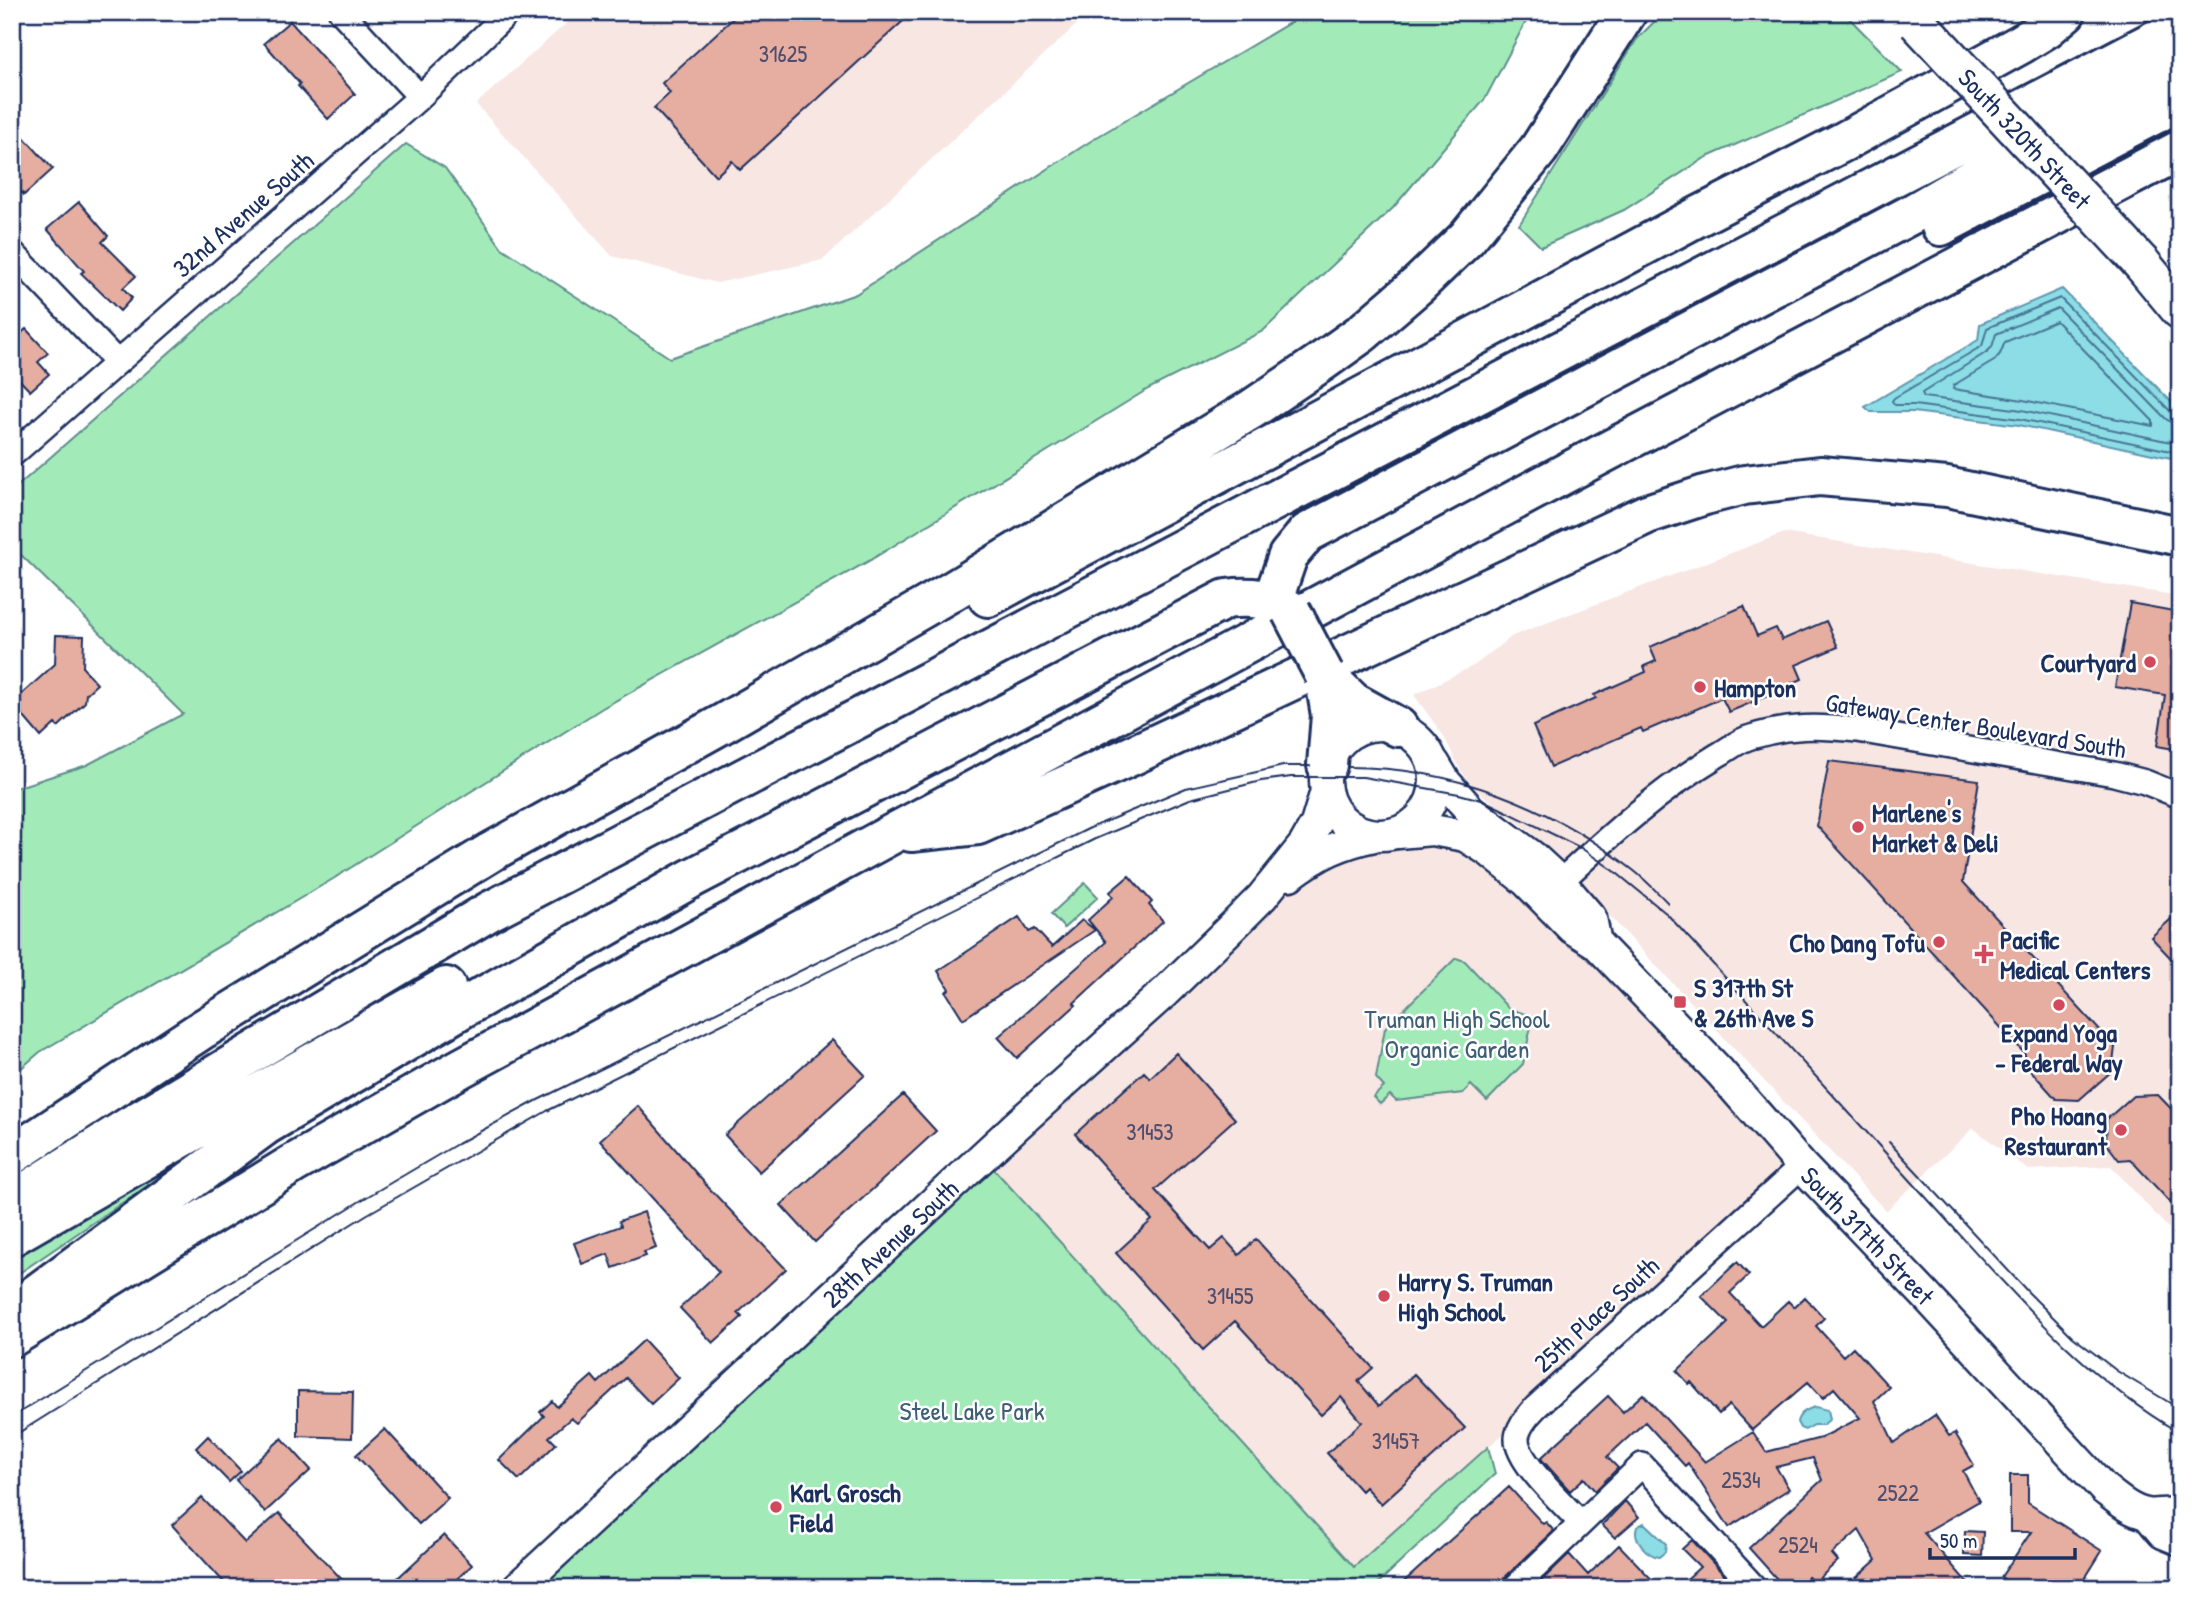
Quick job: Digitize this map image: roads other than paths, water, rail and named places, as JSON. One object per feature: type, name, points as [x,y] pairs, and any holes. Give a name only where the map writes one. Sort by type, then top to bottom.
[{"type":"highway","points":[[12,1155],[203,1029],[491,852],[722,724],[949,593],[1240,416],[1362,333],[1467,238],[1509,189],[1539,149],[1627,12]]},
{"type":"highway","points":[[722,724],[960,612],[1687,222],[1889,117],[2048,28],[2066,12]]},
{"type":"highway","points":[[12,1201],[130,1126],[490,911],[2180,27]]},
{"type":"highway","points":[[12,1236],[683,854],[1156,623],[1226,599],[1245,597],[1278,603],[1293,592],[1307,565],[1380,508],[1910,215],[2180,58]]},
{"type":"highway","points":[[1380,508],[2180,101]]},
{"type":"highway","points":[[12,1337],[329,1143],[461,1068],[1551,481],[2180,150]]},
{"type":"highway","points":[[892,834],[978,825],[1647,514],[1744,485],[1819,476],[1947,486],[2180,536]]},
{"type":"highway","points":[[1285,598],[1342,708],[1326,778]]},
{"type":"highway","points":[[12,1311],[266,1125],[461,1009],[692,878],[1156,623]]},
{"type":"highway","points":[[1342,708],[1398,727]]},
{"type":"main road","name":"South 320th Street","points":[[1913,15],[2142,264],[2180,310]]},
{"type":"main road","name":"South 320th Street","points":[[2142,264],[2180,296]]},
{"type":"street","points":[[341,12],[419,97]]},
{"type":"street","name":"32nd Avenue South","points":[[12,455],[419,97],[509,12]]},
{"type":"street","points":[[12,252],[117,362]]},
{"type":"street","points":[[1380,724],[1398,727],[1413,734],[1425,746],[1433,761],[1436,779],[1434,796],[1426,813],[1414,825],[1386,834],[1357,831],[1343,821],[1332,807],[1326,778],[1334,749],[1346,736],[1362,727],[1380,724]]},
{"type":"street","name":"Gateway Center Boulevard South","points":[[1560,882],[1661,794],[1705,763],[1748,738],[1791,728],[1816,726],[1857,730],[2114,774],[2145,782],[2180,796]]},
{"type":"street","name":"South 317th Street","points":[[1433,761],[1446,783],[1470,810],[1533,857],[1560,882],[1591,918],[1596,943]]},
{"type":"street","name":"28th Avenue South","points":[[1262,897],[1304,845],[1316,824],[1326,778]]},
{"type":"street","name":"South 317th Street","points":[[1386,834],[1432,830],[1465,836],[1489,851],[1526,881],[1572,929],[1596,943],[1720,1072],[1802,1166],[2104,1489],[2125,1505],[2148,1515],[2162,1533],[2180,1540]]},
{"type":"street","name":"28th Avenue South","points":[[517,1588],[1155,1001],[1262,897],[1315,856],[1348,842],[1386,834]]},
{"type":"street","name":"25th Place South","points":[[1581,1524],[1525,1460],[1518,1446],[1517,1435],[1526,1419],[1537,1406],[1802,1166]]},
{"type":"street","points":[[1514,1588],[1642,1465],[1755,1588]]},
{"type":"street","name":"South 317th Street","points":[[2148,1515],[2170,1512],[2180,1516]]},
{"type":"water","points":[[2062,289],[2180,411],[2180,460],[2019,425],[1913,412],[1871,412],[1865,407],[1978,340],[1980,324]]},
{"type":"water","points":[[1816,1407],[1828,1410],[1830,1419],[1823,1425],[1814,1425],[1805,1430],[1800,1428],[1797,1422],[1800,1416]]},
{"type":"water","points":[[1644,1523],[1666,1544],[1665,1552],[1659,1557],[1645,1550],[1639,1542],[1637,1527]]},
{"type":"tram line","points":[[12,1417],[365,1198],[538,1100],[1090,828],[1186,788],[1283,766],[1310,766]]},
{"type":"tram line","points":[[1348,767],[1425,774],[1463,783],[1535,809],[1602,847],[1638,874],[1668,903]]},
{"type":"tram line","points":[[12,1437],[366,1215],[547,1111],[1095,839],[1190,799],[1261,781],[1291,777],[1363,777],[1485,801],[1581,848],[1613,870],[1667,914],[2047,1328],[2110,1385],[2180,1433]]},
{"type":"tram line","points":[[1889,1142],[2073,1337],[2117,1371],[2180,1409]]},
{"type":"place","name":"Courtyard","points":[[2150,662]]},
{"type":"place","name":"Hampton","points":[[1700,687]]},
{"type":"place","name":"Marlene's Market & Deli","points":[[1858,827]]},
{"type":"place","name":"Cho Dang Tofu","points":[[1939,942]]},
{"type":"place","name":"Pacific Medical Centers","points":[[1984,954]]},
{"type":"place","name":"S 317th St & 26th Ave S","points":[[1680,1002]]},
{"type":"place","name":"Expand Yoga - Federal Way","points":[[2059,1005]]},
{"type":"place","name":"Pho Hoang Restaurant","points":[[2121,1130]]},
{"type":"place","name":"Harry S. Truman High School","points":[[1384,1296]]},
{"type":"place","name":"Karl Grosch Field","points":[[776,1507]]},
{"type":"park label","name":"Truman High School Organic Garden","points":[[1457,1033]]},
{"type":"park label","name":"Steel Lake Park","points":[[972,1410]]}]
